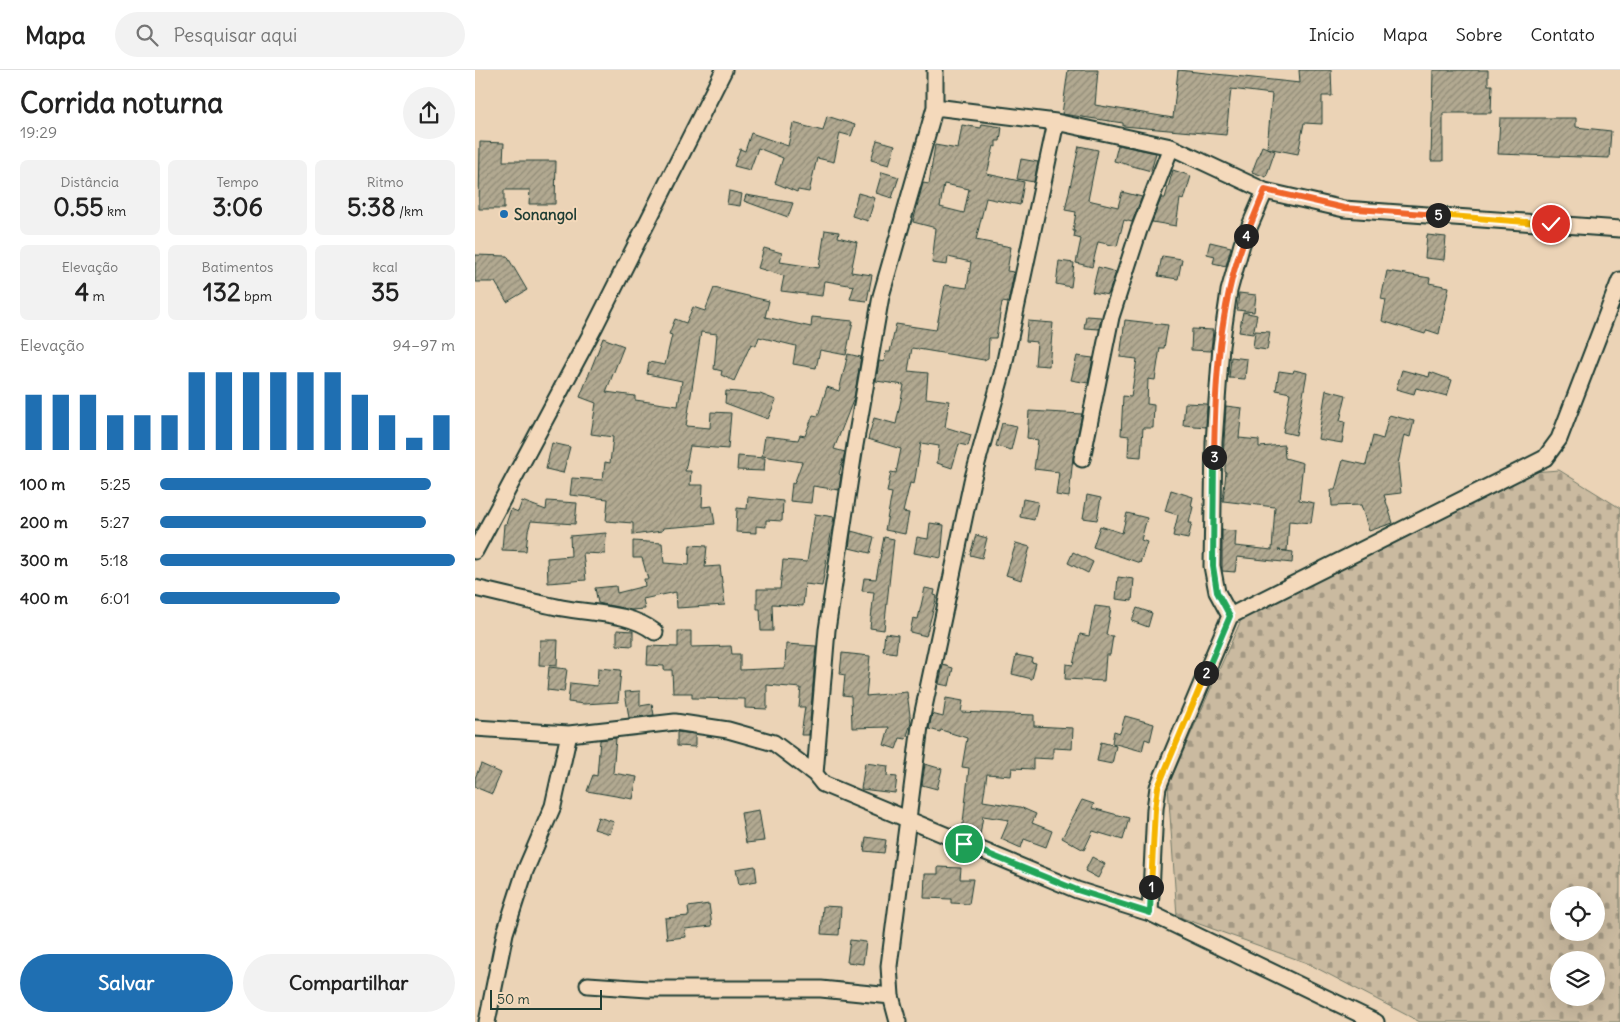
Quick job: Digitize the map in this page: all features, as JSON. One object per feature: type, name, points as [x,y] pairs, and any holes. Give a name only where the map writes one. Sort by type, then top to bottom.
[{"type":"street","points":[[475,551],[595,326],[725,70]]},
{"type":"street","points":[[815,774],[827,630],[855,445],[878,315],[935,107],[935,70]]},
{"type":"street","points":[[935,107],[1057,122],[1171,147],[1265,190],[1344,208],[1620,228]]},
{"type":"street","points":[[898,1022],[891,996],[889,966],[920,726],[972,481],[1003,370],[1057,122]]},
{"type":"street","points":[[1082,459],[1111,317],[1139,230],[1171,147]]},
{"type":"street","points":[[1230,616],[1217,592],[1213,566],[1214,442],[1221,346],[1229,291],[1239,254],[1265,190]]},
{"type":"street","points":[[1150,913],[1155,809],[1158,787],[1230,616],[1545,458],[1559,438],[1620,280]]},
{"type":"street","points":[[475,588],[563,608],[630,618],[643,623],[655,632]]},
{"type":"street","points":[[475,728],[569,734],[675,722],[728,730],[774,743],[815,774],[823,784],[1077,890],[1150,913],[1376,1022]]},
{"type":"street","points":[[487,1022],[505,933],[525,872],[553,806],[569,734]]},
{"type":"street","points":[[588,985],[648,989],[821,988],[891,996]]},
{"type":"green space","points":[[1559,470],[1620,508],[1620,1022],[1420,1022],[1307,963],[1177,916],[1168,786],[1241,620],[1272,600],[1533,472]]},
{"type":"building","points":[[1068,70],[1098,70],[1095,105],[1173,118],[1178,70],[1300,83],[1299,70],[1331,70],[1332,96],[1322,96],[1322,124],[1304,123],[1298,154],[1267,148],[1272,94],[1231,89],[1226,135],[1123,126],[1123,123],[1062,114]]},
{"type":"building","points":[[1433,70],[1488,70],[1488,85],[1492,85],[1491,113],[1443,113],[1443,161],[1431,161]]},
{"type":"building","points":[[827,116],[855,125],[851,136],[840,133],[834,162],[817,158],[809,192],[798,190],[797,192],[775,183],[783,158],[758,148],[750,170],[734,166],[740,149],[745,151],[751,133],[788,146],[793,123],[823,131]]},
{"type":"building","points":[[1500,118],[1576,118],[1576,127],[1611,131],[1609,158],[1498,154]]},
{"type":"building","points":[[982,124],[1002,127],[1000,141],[996,141],[996,147],[994,146],[987,174],[1024,182],[1020,205],[986,198],[976,240],[1011,247],[1007,271],[1014,272],[1008,303],[1002,302],[996,338],[989,338],[988,358],[984,360],[912,348],[908,371],[928,373],[926,398],[949,401],[945,427],[971,435],[968,446],[959,444],[952,468],[937,463],[939,446],[921,443],[914,484],[910,483],[903,512],[909,513],[905,534],[885,530],[892,493],[887,492],[891,472],[896,473],[901,449],[868,439],[874,418],[896,424],[904,385],[876,381],[879,361],[884,362],[886,352],[890,352],[896,324],[936,330],[945,285],[967,288],[971,262],[948,257],[947,265],[932,263],[936,228],[913,222],[923,183],[929,184],[935,145],[958,149],[962,125],[981,128]],"holes":[[[944,184],[969,189],[964,213],[940,207]]]},
{"type":"building","points":[[877,140],[895,145],[889,165],[871,160]]},
{"type":"building","points":[[480,142],[504,143],[503,161],[556,161],[555,204],[529,204],[530,190],[504,190],[504,209],[479,209]]},
{"type":"building","points":[[1118,145],[1156,153],[1151,171],[1114,161]]},
{"type":"building","points":[[1079,146],[1098,150],[1088,200],[1118,207],[1122,192],[1142,197],[1132,222],[1124,220],[1117,246],[1098,242],[1092,267],[1076,263],[1081,239],[1074,237],[1076,212],[1065,210]]},
{"type":"building","points":[[1262,146],[1275,151],[1266,177],[1252,172]]},
{"type":"building","points":[[1021,159],[1038,162],[1034,182],[1017,179]]},
{"type":"building","points":[[1173,170],[1191,176],[1184,200],[1180,199],[1176,226],[1152,222],[1161,198],[1165,198]]},
{"type":"building","points":[[882,172],[899,177],[892,198],[876,193]]},
{"type":"building","points":[[729,191],[742,194],[740,206],[727,204]]},
{"type":"building","points":[[858,193],[875,198],[868,221],[852,216]]},
{"type":"building","points":[[746,195],[793,203],[788,217],[744,201]]},
{"type":"building","points":[[825,230],[839,232],[838,237],[857,242],[851,272],[872,275],[867,301],[850,299],[854,286],[826,281],[824,281],[822,296],[781,291],[784,276],[758,268],[764,248],[782,253],[780,262],[819,268]]},
{"type":"building","points":[[1427,235],[1446,237],[1444,260],[1425,258]]},
{"type":"building","points":[[1210,242],[1231,247],[1226,266],[1213,263],[1215,256],[1207,254]]},
{"type":"building","points":[[475,255],[507,256],[527,290],[507,302],[495,282],[475,282]]},
{"type":"building","points":[[1162,256],[1182,259],[1178,279],[1158,276]]},
{"type":"building","points":[[1059,261],[1074,263],[1071,287],[1056,284]]},
{"type":"building","points":[[1098,267],[1116,272],[1108,295],[1092,292]]},
{"type":"building","points":[[1387,271],[1430,278],[1429,283],[1449,287],[1439,334],[1427,330],[1425,334],[1382,321],[1386,300],[1381,299]]},
{"type":"building","points":[[714,288],[769,301],[765,317],[811,327],[812,317],[853,321],[846,355],[820,350],[816,368],[793,364],[796,346],[759,337],[756,346],[751,344],[734,381],[721,375],[722,371],[714,369],[717,334],[701,332],[686,426],[710,428],[711,412],[731,413],[728,449],[690,446],[685,471],[691,471],[690,485],[703,485],[702,507],[712,506],[715,524],[663,528],[662,531],[633,535],[633,523],[606,521],[608,499],[570,495],[572,478],[603,480],[605,462],[610,463],[613,437],[591,434],[596,403],[580,397],[603,338],[624,346],[606,392],[635,396],[635,400],[678,406],[682,381],[647,374],[649,362],[665,365],[672,335],[669,334],[675,319],[686,323],[693,307],[705,311]]},
{"type":"building","points":[[1239,293],[1256,295],[1254,312],[1237,310]]},
{"type":"building","points":[[1243,312],[1257,315],[1253,334],[1239,332]]},
{"type":"building","points":[[1086,316],[1101,317],[1099,329],[1084,328]]},
{"type":"building","points":[[1125,320],[1168,325],[1164,348],[1160,348],[1155,380],[1148,379],[1147,404],[1154,405],[1153,428],[1143,428],[1141,457],[1128,456],[1129,436],[1121,435],[1123,396],[1131,397],[1137,359],[1120,357]]},
{"type":"building","points":[[1028,321],[1053,323],[1049,366],[1035,365],[1037,342],[1026,341]]},
{"type":"building","points":[[1192,329],[1213,330],[1211,351],[1191,350]]},
{"type":"building","points":[[1255,331],[1270,332],[1267,350],[1253,348]]},
{"type":"building","points":[[848,354],[861,357],[854,398],[834,449],[845,452],[839,474],[841,475],[839,490],[813,486],[811,503],[790,501],[792,483],[794,484],[802,462],[762,456],[765,436],[798,440],[800,435],[805,436],[813,415],[818,416],[827,387],[839,391]]},
{"type":"building","points":[[1077,356],[1093,358],[1088,383],[1071,380]]},
{"type":"building","points":[[1231,357],[1247,359],[1245,379],[1229,378]]},
{"type":"building","points":[[1294,370],[1307,373],[1296,435],[1283,432],[1290,393],[1276,390],[1279,371],[1293,373]]},
{"type":"building","points":[[1402,370],[1429,377],[1430,372],[1452,380],[1447,396],[1416,388],[1414,394],[1396,389]]},
{"type":"building","points":[[1326,390],[1346,395],[1340,421],[1345,422],[1342,443],[1318,439]]},
{"type":"building","points":[[726,391],[760,394],[776,400],[768,419],[725,403]]},
{"type":"building","points":[[1185,403],[1207,404],[1206,427],[1183,425]]},
{"type":"building","points":[[1226,406],[1242,408],[1239,438],[1259,440],[1259,447],[1284,445],[1285,458],[1303,463],[1299,500],[1314,503],[1311,523],[1289,521],[1287,551],[1278,550],[1293,552],[1292,563],[1237,557],[1235,572],[1222,571],[1222,530],[1236,531],[1235,546],[1272,550],[1275,507],[1223,501],[1226,472],[1225,459],[1223,459]]},
{"type":"building","points":[[1029,411],[1082,414],[1073,457],[1069,497],[1056,495],[1059,472],[1034,469],[1038,440],[1027,438]]},
{"type":"building","points":[[1389,415],[1414,421],[1410,437],[1404,435],[1398,464],[1401,493],[1384,495],[1393,523],[1369,531],[1361,505],[1332,506],[1331,490],[1335,490],[1343,460],[1366,465],[1373,436],[1383,439]]},
{"type":"building","points":[[1002,423],[1017,426],[1011,450],[996,446]]},
{"type":"building","points":[[552,443],[570,447],[563,473],[546,469]]},
{"type":"building","points":[[738,456],[765,458],[764,471],[737,470]]},
{"type":"building","points":[[1171,490],[1193,497],[1191,506],[1193,507],[1189,523],[1192,523],[1188,539],[1173,536],[1178,515],[1165,511]]},
{"type":"building","points":[[1087,495],[1101,498],[1097,520],[1083,518]]},
{"type":"building","points":[[748,497],[783,501],[782,521],[766,520],[766,527],[756,526],[756,533],[736,532],[737,508],[747,509]]},
{"type":"building","points":[[1023,499],[1038,502],[1034,520],[1020,517]]},
{"type":"building","points":[[522,501],[546,510],[547,501],[577,503],[575,524],[531,521],[526,551],[502,550],[504,524],[506,524],[511,509],[518,512]]},
{"type":"building","points":[[1127,513],[1147,518],[1141,540],[1147,542],[1140,563],[1093,547],[1100,526],[1122,533]]},
{"type":"building","points":[[815,514],[834,517],[822,586],[805,584],[803,606],[772,604],[773,631],[761,631],[760,609],[757,609],[757,589],[780,589],[783,560],[807,562]]},
{"type":"building","points":[[930,523],[944,525],[941,558],[914,553],[917,537],[928,539]]},
{"type":"building","points":[[851,531],[874,537],[870,553],[849,548]]},
{"type":"building","points":[[606,533],[605,554],[583,553],[586,580],[548,583],[547,558],[571,556],[570,536]]},
{"type":"building","points":[[976,535],[987,538],[982,558],[970,555]]},
{"type":"building","points":[[884,537],[894,539],[884,630],[870,628],[874,592],[862,591],[864,578],[876,579]]},
{"type":"building","points":[[633,541],[662,543],[664,563],[689,565],[690,545],[707,546],[705,567],[720,566],[725,605],[677,608],[676,592],[643,599],[645,609],[631,610],[598,603],[595,588],[616,586],[617,593],[645,586],[644,579],[648,579],[642,558],[633,558]]},
{"type":"building","points":[[1016,543],[1030,547],[1021,580],[1006,575]]},
{"type":"building","points":[[1073,552],[1093,562],[1088,573],[1068,563]]},
{"type":"building","points":[[1118,577],[1134,579],[1132,601],[1116,599]]},
{"type":"building","points":[[925,588],[935,590],[934,595],[937,596],[926,636],[910,632],[913,618],[918,619]]},
{"type":"building","points":[[1095,606],[1111,608],[1106,635],[1113,636],[1110,655],[1106,655],[1104,681],[1065,679],[1066,664],[1073,665],[1080,634],[1089,636]]},
{"type":"building","points":[[1137,608],[1152,613],[1148,627],[1132,621]]},
{"type":"building","points":[[617,630],[633,631],[633,646],[617,645]]},
{"type":"building","points":[[678,631],[691,631],[691,647],[731,646],[732,654],[740,654],[740,670],[785,668],[786,644],[816,646],[809,735],[801,735],[805,707],[799,707],[801,688],[767,685],[767,709],[745,708],[745,699],[692,698],[692,693],[673,693],[672,670],[664,670],[664,666],[647,665],[648,646],[678,647]]},
{"type":"building","points":[[885,633],[898,635],[896,653],[883,651]]},
{"type":"building","points":[[540,640],[558,640],[557,666],[539,665]]},
{"type":"building","points":[[842,653],[870,656],[866,696],[907,692],[911,723],[906,739],[900,738],[896,749],[884,745],[889,727],[852,728],[851,696],[843,695],[845,675],[840,674]]},
{"type":"building","points":[[1016,655],[1032,658],[1031,662],[1036,663],[1032,679],[1012,674]]},
{"type":"building","points":[[943,665],[953,668],[949,686],[939,684]]},
{"type":"building","points":[[549,667],[567,669],[564,692],[547,690]]},
{"type":"building","points":[[598,668],[621,670],[618,702],[584,704],[568,702],[570,683],[597,686]]},
{"type":"building","points":[[640,691],[640,706],[652,704],[654,715],[629,718],[625,692]]},
{"type":"building","points":[[946,698],[963,701],[961,712],[1034,715],[1034,726],[1073,728],[1072,749],[1053,748],[1053,759],[1033,758],[1033,769],[1012,768],[1011,776],[987,774],[983,801],[1020,807],[1036,814],[1032,823],[1052,831],[1046,847],[1024,839],[1021,848],[1001,839],[1009,820],[983,816],[980,835],[962,832],[969,768],[962,767],[967,738],[941,730],[940,732],[929,729],[932,714],[943,717]]},
{"type":"building","points":[[1125,716],[1154,724],[1150,741],[1145,739],[1142,751],[1112,743],[1114,731],[1120,733]]},
{"type":"building","points":[[677,732],[695,734],[695,747],[677,746]]},
{"type":"building","points":[[616,738],[613,773],[637,777],[633,799],[587,791],[593,775],[597,776],[600,740]]},
{"type":"building","points":[[1101,742],[1116,746],[1112,764],[1097,761]]},
{"type":"building","points":[[865,763],[888,766],[887,776],[897,777],[895,793],[861,789]]},
{"type":"building","points":[[481,764],[501,773],[492,794],[475,787],[475,778]]},
{"type":"building","points":[[925,764],[942,769],[937,789],[922,785]]},
{"type":"building","points":[[1082,800],[1094,804],[1092,808],[1129,818],[1123,840],[1093,831],[1084,850],[1062,838]]},
{"type":"building","points":[[759,810],[764,841],[746,843],[741,813]]},
{"type":"building","points":[[598,817],[614,822],[610,834],[594,829]]},
{"type":"building","points":[[866,837],[886,840],[884,853],[864,851]]},
{"type":"building","points":[[1092,857],[1105,864],[1098,878],[1085,871]]},
{"type":"building","points":[[755,866],[757,881],[739,884],[736,869]]},
{"type":"building","points":[[938,867],[961,868],[960,879],[973,879],[969,904],[951,903],[951,899],[924,898],[925,874],[938,874]]},
{"type":"building","points":[[709,904],[712,926],[685,929],[686,937],[667,939],[665,918],[689,916],[688,907]]},
{"type":"building","points":[[823,906],[841,907],[839,935],[821,934]]},
{"type":"building","points":[[850,940],[866,942],[863,964],[847,962]]},
{"type":"place","name":"Sonangol","points":[[504,214]]},
{"type":"route","points":[[964,844],[1077,890],[1150,913],[1155,809],[1158,787],[1230,616],[1217,592],[1213,566],[1214,442],[1221,346],[1229,291],[1242,244],[1265,190],[1307,202],[1344,208],[1551,224]]}]
